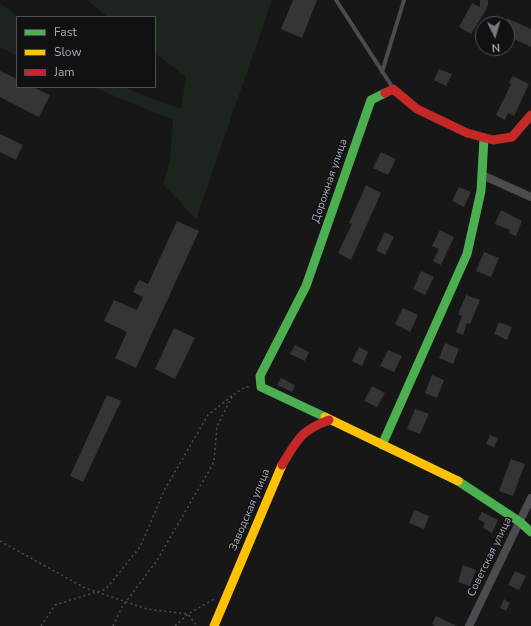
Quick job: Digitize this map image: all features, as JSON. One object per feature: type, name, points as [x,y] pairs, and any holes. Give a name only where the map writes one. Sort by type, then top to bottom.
[{"type":"street","points":[[393,89],[417,109],[467,133],[493,140],[512,137],[531,115]]},
{"type":"street","name":"Дорожная улица","points":[[261,387],[260,376],[306,286],[371,100],[393,89]]},
{"type":"street","points":[[382,445],[467,254],[481,191],[484,138]]},
{"type":"street","points":[[482,175],[531,197]]},
{"type":"street","points":[[261,387],[459,481],[520,522],[531,532]]},
{"type":"street","name":"Заводская улица","points":[[214,626],[278,471],[298,439],[311,427],[329,420]]},
{"type":"street","name":"Советская улица","points":[[469,626],[531,498]]},
{"type":"lane","points":[[336,0],[393,89]]},
{"type":"lane","points":[[382,72],[404,0]]},
{"type":"path","points":[[41,626],[55,605],[106,589],[140,546],[165,489],[208,415],[233,395],[246,387],[261,387]]},
{"type":"path","points":[[113,626],[126,601],[156,562],[214,462],[217,426],[233,395]]},
{"type":"path","points":[[0,541],[85,588],[147,609],[188,614],[198,626]]},
{"type":"path","points":[[175,626],[188,614],[215,599]]},
{"type":"shaded area","points":[[87,0],[272,0],[196,219],[163,184],[170,161],[173,120],[95,88],[126,88],[181,109],[186,77],[156,54],[156,16],[107,16]]},
{"type":"shaded area","points":[[0,3],[17,16],[16,55],[0,47]]},
{"type":"building","points":[[293,0],[317,0],[302,38],[281,29]]},
{"type":"building","points":[[480,0],[488,0],[488,6],[482,16],[475,16],[475,27],[471,34],[459,27],[472,3],[480,7]]},
{"type":"building","points":[[515,22],[531,29],[531,47],[515,40]]},
{"type":"building","points":[[439,69],[452,74],[446,86],[434,80]]},
{"type":"building","points":[[0,71],[16,79],[16,88],[35,88],[50,95],[39,117],[0,97]]},
{"type":"building","points":[[513,76],[529,84],[514,116],[508,113],[505,120],[496,115],[511,84],[509,83]]},
{"type":"building","points":[[0,134],[23,145],[16,160],[0,152]]},
{"type":"building","points":[[381,152],[396,159],[388,175],[373,168]]},
{"type":"building","points":[[366,185],[381,193],[351,260],[338,253],[352,224],[349,223]]},
{"type":"building","points":[[459,187],[471,192],[464,207],[452,201]]},
{"type":"building","points":[[501,210],[522,221],[516,236],[509,233],[510,230],[495,224]]},
{"type":"building","points":[[177,221],[199,231],[136,368],[115,358],[127,332],[104,321],[114,300],[137,310],[143,297],[133,292],[139,280],[148,284]]},
{"type":"building","points":[[440,230],[454,237],[441,265],[433,261],[439,249],[432,246]]},
{"type":"building","points":[[385,232],[394,237],[385,255],[376,250]]},
{"type":"building","points":[[484,252],[499,258],[491,277],[476,271]]},
{"type":"building","points":[[421,271],[434,277],[425,295],[413,289]]},
{"type":"building","points":[[466,295],[480,300],[470,324],[467,323],[463,335],[456,332],[462,316],[458,314]]},
{"type":"building","points":[[403,308],[418,315],[410,332],[395,324]]},
{"type":"building","points":[[499,322],[512,327],[507,340],[494,334]]},
{"type":"building","points":[[174,328],[195,338],[175,379],[155,369]]},
{"type":"building","points":[[445,343],[459,349],[453,364],[439,358]]},
{"type":"building","points":[[295,345],[309,352],[305,361],[290,354]]},
{"type":"building","points":[[359,347],[368,352],[362,366],[352,361]]},
{"type":"building","points":[[388,350],[402,356],[394,372],[380,366]]},
{"type":"building","points":[[432,375],[444,380],[437,398],[425,393]]},
{"type":"building","points":[[281,378],[295,385],[292,392],[277,385]]},
{"type":"building","points":[[372,386],[385,393],[377,407],[364,401]]},
{"type":"building","points":[[107,395],[121,401],[83,482],[70,476]]},
{"type":"building","points":[[415,409],[429,414],[420,434],[407,429]]},
{"type":"building","points":[[490,435],[498,438],[494,447],[486,444]]},
{"type":"building","points":[[511,459],[525,464],[513,496],[499,491]]},
{"type":"building","points":[[414,510],[429,516],[424,529],[409,523]]},
{"type":"building","points":[[482,512],[498,520],[492,533],[483,528],[485,523],[478,519]]},
{"type":"building","points":[[463,565],[476,570],[470,586],[458,582]]},
{"type":"building","points":[[515,571],[526,576],[519,590],[508,585]]},
{"type":"building","points":[[504,599],[510,603],[506,611],[500,608]]},
{"type":"building","points":[[436,616],[457,626],[435,626],[432,624]]},
{"type":"traffic: fast","points":[[325,417],[261,387],[260,376],[306,286],[371,100],[385,93]]},
{"type":"traffic: fast","points":[[382,445],[467,254],[481,191],[484,138]]},
{"type":"traffic: fast","points":[[458,481],[520,522],[531,532]]},
{"type":"traffic: slow","points":[[325,417],[458,481]]},
{"type":"traffic: slow","points":[[214,626],[282,465]]},
{"type":"traffic: jam","points":[[385,93],[393,89],[417,109],[467,133],[493,140],[512,137],[531,115]]},
{"type":"traffic: jam","points":[[282,465],[296,442],[306,432],[329,420]]}]
